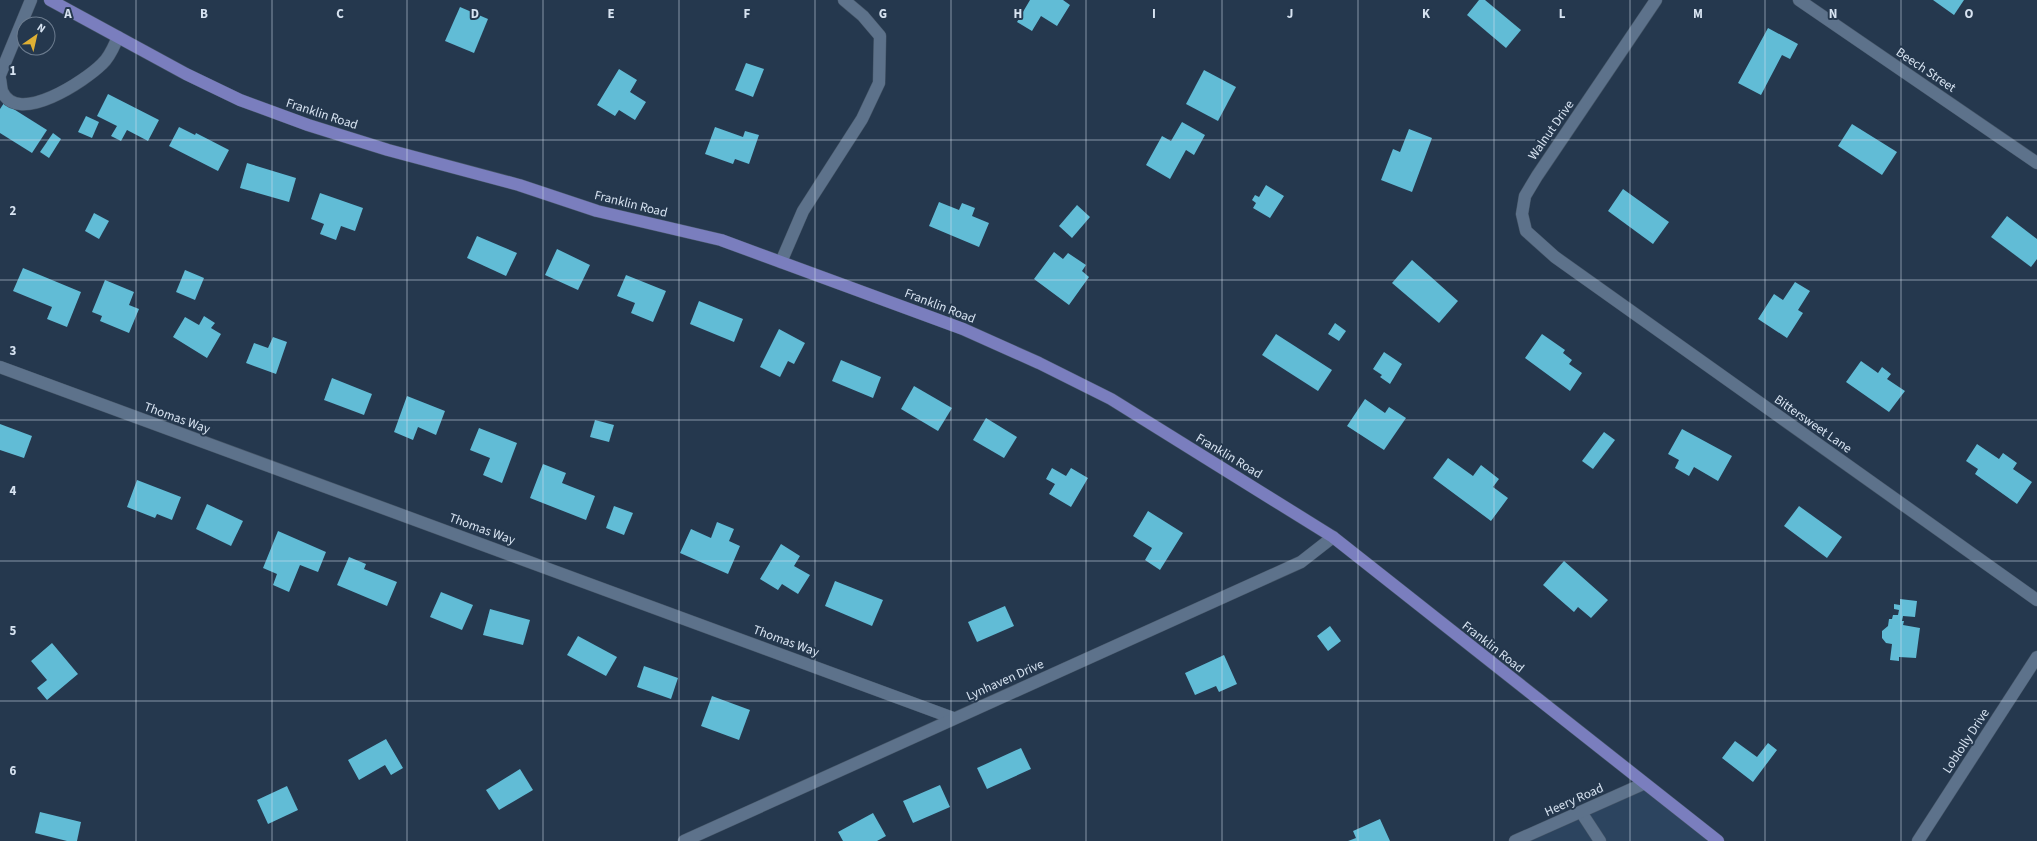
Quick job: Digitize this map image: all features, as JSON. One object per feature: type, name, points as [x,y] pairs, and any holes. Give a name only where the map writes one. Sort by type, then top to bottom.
[{"type":"main road","name":"Franklin Road","points":[[50,0],[186,74],[240,100],[308,125],[388,150],[519,185],[597,211],[721,240],[963,328],[1054,370],[1110,399],[1333,537],[1643,784],[1718,841]]},
{"type":"street","points":[[0,75],[31,0]]},
{"type":"street","points":[[781,262],[803,211],[862,119],[879,83],[880,36],[863,16],[844,0]]},
{"type":"street","name":"Walnut Drive","points":[[1573,270],[1526,231],[1522,214],[1525,196],[1656,0]]},
{"type":"street","name":"Beech Street","points":[[1799,0],[2037,163]]},
{"type":"street","points":[[0,79],[2,91],[9,100],[18,104],[30,105],[64,91],[93,71],[103,63],[118,37]]},
{"type":"street","name":"Bittersweet Lane","points":[[1573,270],[2037,600]]},
{"type":"street","name":"Thomas Way","points":[[0,367],[953,718]]},
{"type":"street","name":"Lynhaven Drive","points":[[684,841],[953,718],[1301,562],[1333,537]]},
{"type":"street","name":"Loblolly Drive","points":[[1918,841],[2037,657]]},
{"type":"street","name":"Heery Road","points":[[1515,841],[1643,784]]},
{"type":"street","points":[[1581,812],[1598,840]]},
{"type":"shaded area","points":[[1645,779],[1719,841],[1518,841]]},
{"type":"building","points":[[1030,0],[1063,0],[1070,5],[1057,26],[1041,16],[1032,31],[1017,22]]},
{"type":"building","points":[[1479,0],[1485,0],[1521,30],[1506,48],[1467,15]]},
{"type":"building","points":[[1933,0],[1964,0],[1954,15]]},
{"type":"building","points":[[460,7],[488,19],[474,53],[445,41]]},
{"type":"building","points":[[1768,28],[1798,44],[1790,59],[1782,55],[1761,95],[1738,83]]},
{"type":"building","points":[[746,63],[764,69],[753,97],[735,90]]},
{"type":"building","points":[[619,69],[637,80],[630,92],[646,102],[635,120],[619,110],[615,116],[597,105]]},
{"type":"building","points":[[1204,70],[1236,87],[1218,121],[1186,104]]},
{"type":"building","points":[[108,94],[159,120],[148,141],[127,130],[121,141],[111,136],[117,126],[97,116]]},
{"type":"building","points":[[4,103],[47,130],[32,153],[0,133],[0,109]]},
{"type":"building","points":[[86,116],[99,122],[92,138],[78,132]]},
{"type":"building","points":[[1182,122],[1205,135],[1194,155],[1186,150],[1170,179],[1146,165],[1162,136],[1171,141]]},
{"type":"building","points":[[1852,124],[1897,152],[1882,175],[1838,146]]},
{"type":"building","points":[[179,127],[195,135],[196,133],[229,150],[218,171],[169,146]]},
{"type":"building","points":[[715,127],[743,137],[745,131],[759,135],[749,164],[735,159],[733,164],[705,154]]},
{"type":"building","points":[[1409,129],[1432,138],[1412,192],[1381,180],[1393,149],[1400,152]]},
{"type":"building","points":[[53,133],[61,139],[49,158],[40,152]]},
{"type":"building","points":[[247,163],[296,178],[289,202],[240,188]]},
{"type":"building","points":[[1266,185],[1284,196],[1270,218],[1253,208],[1256,203],[1252,200],[1255,195],[1259,197]]},
{"type":"building","points":[[1623,189],[1669,222],[1653,244],[1608,211]]},
{"type":"building","points":[[320,193],[363,208],[355,231],[341,226],[336,240],[320,234],[324,224],[311,219]]},
{"type":"building","points":[[939,202],[959,210],[962,203],[975,208],[972,216],[989,223],[979,247],[929,226]]},
{"type":"building","points":[[1077,205],[1090,217],[1072,238],[1059,226]]},
{"type":"building","points":[[94,213],[109,221],[99,239],[85,231]]},
{"type":"building","points":[[2007,216],[2037,239],[2037,259],[2031,267],[1991,237]]},
{"type":"building","points":[[477,236],[517,253],[506,276],[467,258]]},
{"type":"building","points":[[557,249],[590,265],[578,290],[545,275]]},
{"type":"building","points":[[1054,252],[1063,259],[1068,253],[1086,265],[1082,271],[1089,277],[1069,305],[1034,279]]},
{"type":"building","points":[[1412,260],[1458,301],[1439,323],[1392,283]]},
{"type":"building","points":[[23,268],[81,292],[67,327],[47,319],[52,307],[13,291]]},
{"type":"building","points":[[185,270],[204,278],[195,300],[176,292]]},
{"type":"building","points":[[626,275],[666,291],[653,322],[631,313],[635,303],[617,296]]},
{"type":"building","points":[[105,280],[134,292],[129,305],[139,309],[129,333],[100,321],[102,316],[92,312]]},
{"type":"building","points":[[1795,282],[1810,291],[1798,310],[1803,313],[1787,338],[1758,319],[1774,294],[1783,300]]},
{"type":"building","points":[[699,301],[743,319],[734,342],[690,324]]},
{"type":"building","points":[[204,316],[215,323],[211,328],[221,334],[207,358],[173,337],[185,317],[199,325]]},
{"type":"building","points":[[1335,323],[1346,331],[1339,341],[1328,334]]},
{"type":"building","points":[[779,329],[805,343],[794,364],[788,361],[780,377],[760,367]]},
{"type":"building","points":[[1276,334],[1332,370],[1318,391],[1262,355]]},
{"type":"building","points":[[1542,334],[1565,350],[1563,353],[1572,360],[1569,364],[1582,373],[1570,391],[1525,358]]},
{"type":"building","points":[[273,337],[287,342],[276,374],[246,363],[254,343],[268,348]]},
{"type":"building","points":[[1384,352],[1402,364],[1390,384],[1380,377],[1382,375],[1373,369]]},
{"type":"building","points":[[841,360],[881,377],[873,398],[832,381]]},
{"type":"building","points":[[1861,361],[1878,373],[1882,367],[1891,374],[1887,379],[1905,391],[1889,412],[1846,382]]},
{"type":"building","points":[[332,378],[372,394],[364,415],[324,400]]},
{"type":"building","points":[[914,386],[952,408],[938,431],[901,409]]},
{"type":"building","points":[[407,396],[445,411],[436,435],[418,427],[413,440],[394,432]]},
{"type":"building","points":[[1365,399],[1385,413],[1389,407],[1406,418],[1384,450],[1347,426]]},
{"type":"building","points":[[986,418],[1017,437],[1004,458],[973,440]]},
{"type":"building","points":[[595,420],[614,425],[609,442],[590,437]]},
{"type":"building","points":[[0,424],[32,436],[24,458],[0,450]]},
{"type":"building","points":[[479,428],[517,443],[502,483],[483,475],[490,458],[470,450]]},
{"type":"building","points":[[1682,429],[1732,456],[1718,481],[1694,467],[1689,476],[1675,468],[1679,460],[1668,454]]},
{"type":"building","points":[[1604,432],[1615,440],[1593,469],[1582,461]]},
{"type":"building","points":[[1977,444],[1999,459],[2003,453],[2017,463],[2013,469],[2032,482],[2017,504],[1975,474],[1978,469],[1966,461]]},
{"type":"building","points":[[1448,458],[1473,476],[1481,465],[1499,479],[1493,487],[1508,498],[1491,521],[1433,478]]},
{"type":"building","points":[[543,464],[566,473],[562,483],[595,496],[586,520],[530,498]]},
{"type":"building","points":[[1052,468],[1066,476],[1071,468],[1088,478],[1071,507],[1049,494],[1055,484],[1046,479]]},
{"type":"building","points":[[137,480],[181,497],[172,520],[157,514],[155,518],[127,507]]},
{"type":"building","points":[[207,504],[243,521],[231,546],[196,529]]},
{"type":"building","points":[[614,506],[633,513],[624,535],[606,528]]},
{"type":"building","points":[[1799,506],[1842,537],[1827,558],[1784,526]]},
{"type":"building","points":[[1148,511],[1183,533],[1160,570],[1145,560],[1152,548],[1133,536]]},
{"type":"building","points":[[717,522],[734,529],[729,541],[740,546],[728,574],[680,553],[691,529],[711,538]]},
{"type":"building","points":[[278,531],[326,552],[318,572],[300,565],[289,592],[273,585],[277,574],[263,568]]},
{"type":"building","points":[[781,544],[800,556],[794,566],[810,575],[798,594],[782,584],[778,590],[760,579]]},
{"type":"building","points":[[349,557],[366,564],[364,569],[397,582],[387,606],[337,585]]},
{"type":"building","points":[[1564,561],[1608,600],[1591,618],[1578,607],[1574,612],[1543,585]]},
{"type":"building","points":[[835,581],[883,600],[872,626],[825,606]]},
{"type":"building","points":[[441,592],[473,605],[462,630],[430,617]]},
{"type":"building","points":[[1900,599],[1917,601],[1915,617],[1903,616],[1902,621],[1904,621],[1903,625],[1920,628],[1916,658],[1899,657],[1899,661],[1890,660],[1892,644],[1886,643],[1882,638],[1882,631],[1888,626],[1889,619],[1892,619],[1893,615],[1898,615],[1899,610],[1894,609],[1894,604],[1900,605]]},
{"type":"building","points":[[1005,606],[1014,626],[977,642],[968,622]]},
{"type":"building","points":[[490,609],[530,620],[523,645],[483,635]]},
{"type":"building","points":[[1330,626],[1341,641],[1328,651],[1317,636]]},
{"type":"building","points":[[578,636],[617,657],[606,676],[567,655]]},
{"type":"building","points":[[52,643],[78,674],[47,700],[37,688],[47,680],[31,661]]},
{"type":"building","points":[[1224,655],[1237,684],[1219,692],[1216,686],[1195,695],[1185,673]]},
{"type":"building","points":[[644,666],[678,678],[671,699],[637,687]]},
{"type":"building","points":[[712,696],[750,710],[739,740],[701,726]]},
{"type":"building","points":[[386,739],[403,768],[391,775],[385,765],[359,780],[348,760]]},
{"type":"building","points":[[1735,741],[1757,757],[1768,743],[1777,750],[1753,782],[1722,758]]},
{"type":"building","points":[[1021,748],[1031,769],[987,789],[977,768]]},
{"type":"building","points":[[520,769],[533,790],[499,810],[486,790]]},
{"type":"building","points":[[940,785],[950,807],[913,823],[903,801]]},
{"type":"building","points":[[287,786],[298,810],[268,824],[257,800]]},
{"type":"building","points":[[40,812],[81,822],[77,841],[67,841],[35,833]]},
{"type":"building","points":[[873,813],[886,836],[877,841],[843,841],[838,832]]},
{"type":"building","points":[[1380,819],[1390,841],[1348,841],[1356,838],[1353,831]]}]
